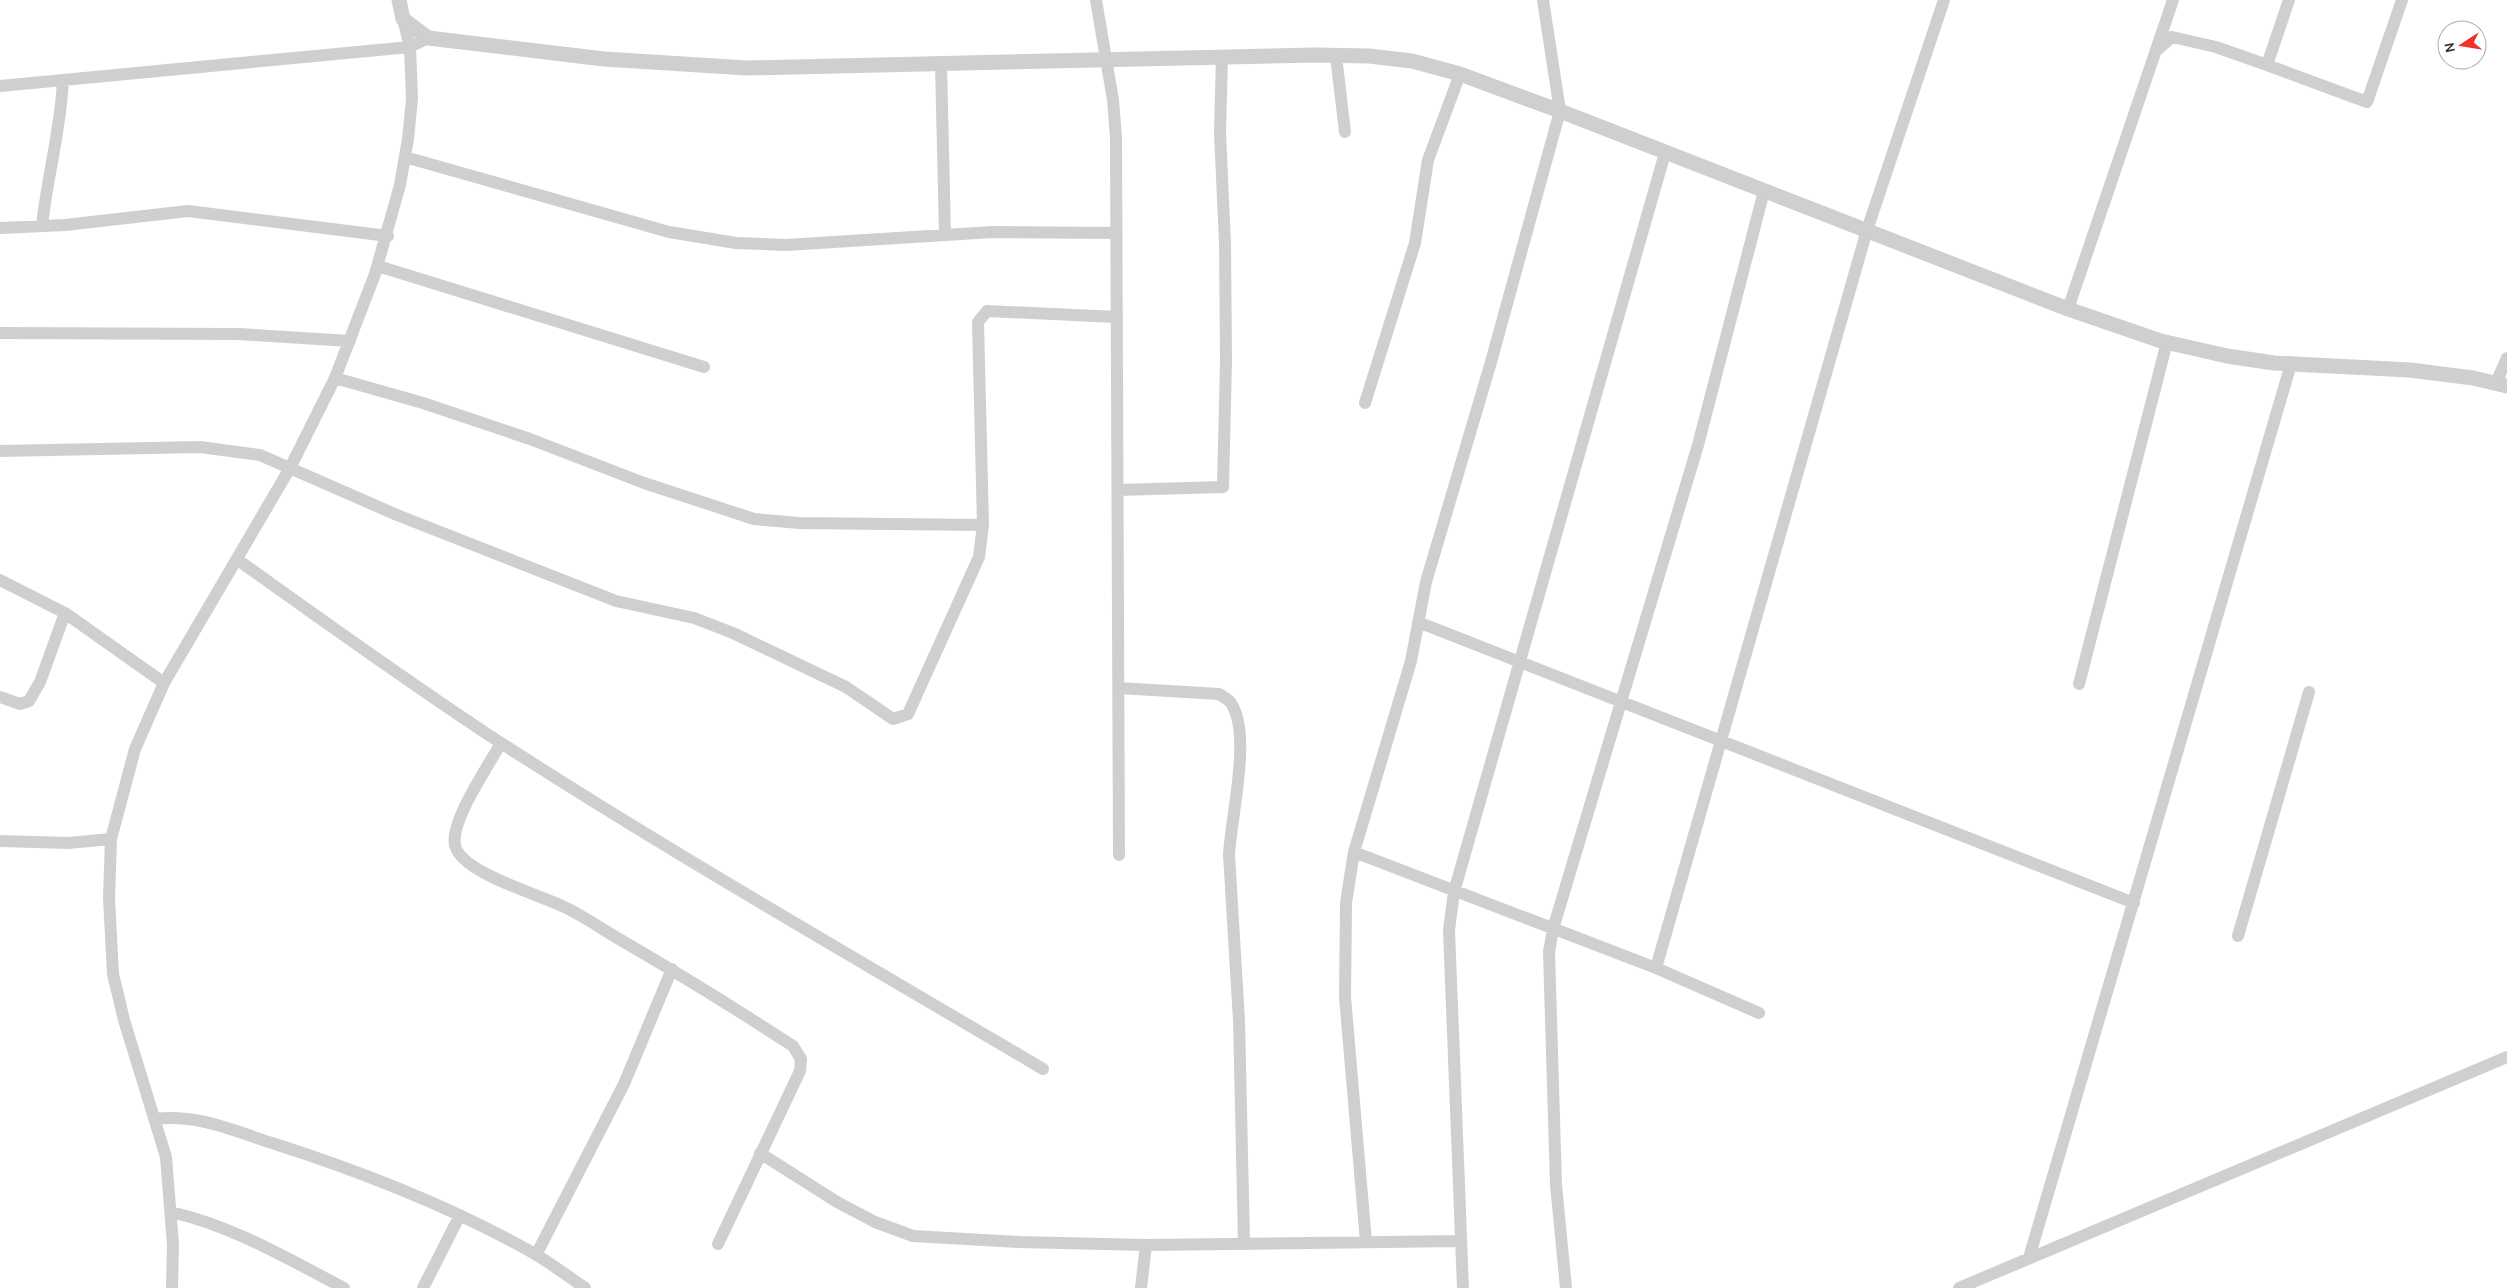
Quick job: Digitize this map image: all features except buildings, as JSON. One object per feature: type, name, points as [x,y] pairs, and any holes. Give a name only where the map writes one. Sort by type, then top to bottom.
[{"type":"street","points":[[172,1288],[174,1245],[166,1157],[124,1020],[113,974],[109,898],[111,839],[135,749],[164,684],[290,468],[335,378],[378,266],[388,236],[405,157],[412,99],[410,47],[399,0]]},
{"type":"street","points":[[1096,0],[1116,137],[1119,856]]},
{"type":"street","points":[[1366,1242],[1345,997],[1346,903],[1354,852],[1411,660],[1426,582],[1491,362],[1560,111],[1543,0]]},
{"type":"street","points":[[1656,968],[1867,230],[1944,0]]},
{"type":"street","points":[[2068,309],[2173,0]]},
{"type":"street","points":[[2267,65],[2289,0]]},
{"type":"street","points":[[2155,52],[2172,37],[2216,47],[2367,102],[2402,0]]},
{"type":"street","points":[[403,20],[428,38],[604,59],[747,68],[1222,56],[1336,56],[1412,61],[1460,74],[1560,111],[2068,309],[2167,342],[2226,356],[2291,364],[2410,370],[2502,384],[2507,358]]},
{"type":"street","points":[[0,86],[410,47],[428,38]]},
{"type":"street","points":[[1118,490],[1223,487],[1226,341],[1225,243],[1220,133],[1222,56]]},
{"type":"street","points":[[1336,56],[1345,132]]},
{"type":"street","points":[[941,64],[944,235]]},
{"type":"street","points":[[1365,403],[1415,243],[1428,160],[1460,74]]},
{"type":"street","points":[[42,226],[45,195],[62,110],[62,80]]},
{"type":"street","points":[[1463,1288],[1449,930],[1454,892],[1518,661],[1665,153]]},
{"type":"street","points":[[405,157],[670,232],[736,243],[786,245],[992,232],[1116,233]]},
{"type":"street","points":[[1566,1288],[1555,1165],[1548,978],[1549,952],[1553,929],[1698,445],[1764,191]]},
{"type":"street","points":[[0,228],[42,226],[188,211],[388,236]]},
{"type":"street","points":[[378,266],[704,367]]},
{"type":"street","points":[[0,451],[200,447],[236,450],[260,455],[397,516],[616,601],[694,618],[733,633],[846,688],[893,719],[908,714],[945,636],[979,557],[983,525],[978,322],[987,311],[1116,317]]},
{"type":"street","points":[[0,333],[238,334],[350,341]]},
{"type":"street","points":[[2078,684],[2167,342]]},
{"type":"street","points":[[2029,1258],[2291,364]]},
{"type":"street","points":[[335,378],[423,403],[530,439],[644,483],[754,519],[799,523],[983,525]]},
{"type":"street","points":[[238,560],[369,654],[501,743],[641,830],[1043,1069]]},
{"type":"street","points":[[0,580],[65,613],[164,684]]},
{"type":"street","points":[[0,697],[20,704],[29,701],[40,682],[65,613]]},
{"type":"street","points":[[1418,622],[2134,903]]},
{"type":"street","points":[[1119,688],[1219,694],[1231,702],[1238,727],[1241,758],[1230,829],[1229,855],[1239,1020],[1244,1242]]},
{"type":"street","points":[[2238,936],[2309,692]]},
{"type":"street","points":[[501,743],[465,807],[456,829],[455,844],[459,855],[497,879],[562,906],[672,969],[793,1046],[801,1059],[800,1071],[718,1244]]},
{"type":"street","points":[[0,841],[68,843],[111,839]]},
{"type":"street","points":[[1354,852],[1656,968],[1759,1012]]},
{"type":"street","points":[[536,1256],[624,1084],[672,969]]},
{"type":"street","points":[[1959,1288],[2507,1057]]},
{"type":"street","points":[[155,1119],[174,1117],[197,1119],[323,1159],[460,1215],[536,1256],[585,1288]]},
{"type":"street","points":[[760,1153],[844,1206],[876,1222],[913,1236],[1020,1242],[1146,1245],[1244,1242],[1461,1241]]},
{"type":"street","points":[[171,1212],[200,1218],[257,1242],[344,1288]]},
{"type":"street","points":[[423,1288],[460,1215]]},
{"type":"street","points":[[1141,1288],[1146,1245]]}]
